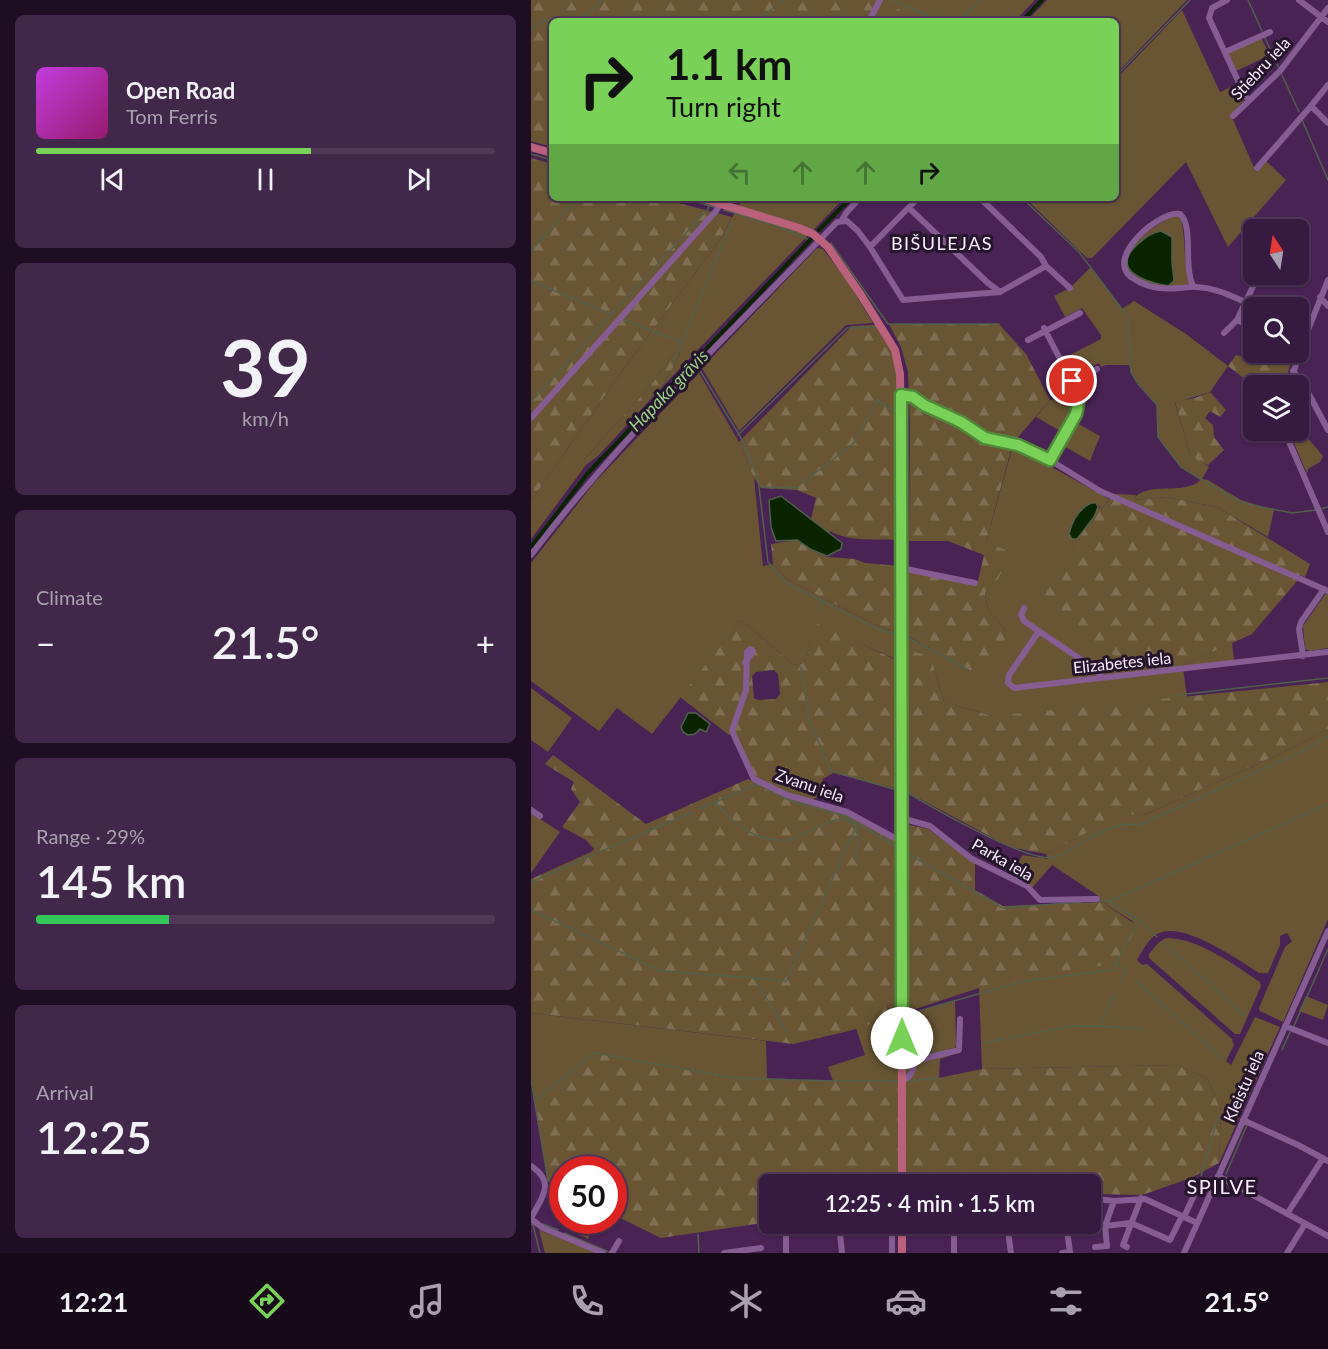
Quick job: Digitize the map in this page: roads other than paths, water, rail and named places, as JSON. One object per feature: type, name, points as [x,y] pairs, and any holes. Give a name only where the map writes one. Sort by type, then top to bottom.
[{"type":"main road","points":[[531,147],[549,152]]},
{"type":"main road","points":[[717,201],[799,228],[821,240],[845,271],[886,333],[898,361],[901,395],[902,1174]]},
{"type":"main road","points":[[902,1234],[902,1253]]},
{"type":"street","points":[[871,18],[880,0]]},
{"type":"street","points":[[1227,0],[1213,7],[1209,16],[1245,96],[1249,100]]},
{"type":"street","points":[[1299,0],[1328,22]]},
{"type":"street","name":"Stiebru iela","points":[[1233,116],[1280,71],[1328,8]]},
{"type":"street","points":[[1225,52],[1270,32]]},
{"type":"street","points":[[1257,168],[1328,85]]},
{"type":"street","points":[[1311,105],[1328,123]]},
{"type":"street","points":[[531,555],[565,510],[612,455],[837,222],[842,220],[857,201]]},
{"type":"street","points":[[870,247],[915,201]]},
{"type":"street","points":[[983,201],[1070,288]]},
{"type":"street","points":[[531,418],[716,211],[727,203]]},
{"type":"street","points":[[909,207],[1000,292]]},
{"type":"street","points":[[1193,286],[1187,268],[1188,231],[1185,219],[1180,214],[1172,213],[1139,235],[1127,252],[1123,267],[1131,277],[1152,287],[1167,289],[1193,286],[1213,289],[1243,301]]},
{"type":"street","points":[[842,220],[851,224],[870,247],[903,300],[1000,292],[1046,266]]},
{"type":"street","points":[[1309,321],[1328,280]]},
{"type":"street","points":[[985,293],[989,283]]},
{"type":"street","points":[[1320,297],[1328,306]]},
{"type":"street","points":[[1224,333],[1237,320],[1243,306]]},
{"type":"street","points":[[1028,340],[1045,329],[1080,313]]},
{"type":"street","points":[[1237,320],[1243,323]]},
{"type":"street","points":[[1045,329],[1079,396],[1076,414],[1050,460]]},
{"type":"street","points":[[1292,375],[1295,363]]},
{"type":"street","points":[[1072,381],[1097,369]]},
{"type":"street","points":[[1293,371],[1303,383],[1328,430]]},
{"type":"street","points":[[901,395],[913,397],[924,405],[961,422],[985,438],[1018,445],[1050,460],[1100,491],[1326,590],[1301,622],[1299,629],[1303,656]]},
{"type":"street","points":[[1289,441],[1328,532]]},
{"type":"street","points":[[901,568],[975,583]]},
{"type":"street","points":[[1024,608],[1021,612],[1022,618],[1098,670],[1101,678]]},
{"type":"street","name":"Elizabetes iela","points":[[1039,631],[1007,679],[1010,686],[1014,688],[1327,652]]},
{"type":"street","name":"Zvanu iela","points":[[745,663],[746,690],[732,731],[754,779],[787,795],[847,812],[902,842]]},
{"type":"street","points":[[531,810],[540,816]]},
{"type":"street","name":"Parka iela","points":[[901,818],[930,826],[972,859],[1027,886],[1040,900],[1097,899]]},
{"type":"street","name":"Kleistu iela","points":[[1184,1253],[1285,1026],[1326,940],[1328,931]]},
{"type":"street","points":[[902,1080],[912,1075],[914,1064],[918,1060],[959,1050],[960,1019]]},
{"type":"street","points":[[1285,1026],[1328,1043]]},
{"type":"street","points":[[1243,1120],[1326,1160],[1287,1214]]},
{"type":"street","points":[[531,1166],[544,1177],[546,1187],[531,1219],[543,1228],[603,1253]]},
{"type":"street","points":[[1218,1176],[1328,1236]]},
{"type":"street","points":[[1105,1226],[1131,1223],[1168,1240],[1183,1217],[1200,1182]]},
{"type":"street","points":[[1101,1199],[1114,1201],[1141,1198],[1197,1223]]},
{"type":"street","points":[[1125,1246],[1141,1198]]},
{"type":"street","points":[[1095,1247],[1107,1246],[1105,1226],[1114,1201]]},
{"type":"street","points":[[1287,1253],[1305,1224]]},
{"type":"street","points":[[786,1234],[786,1253]]},
{"type":"street","points":[[840,1234],[842,1253]]},
{"type":"street","points":[[892,1234],[892,1253]]},
{"type":"street","points":[[954,1234],[954,1253]]},
{"type":"street","points":[[1008,1234],[1011,1253]]},
{"type":"street","points":[[1062,1253],[1070,1252],[1067,1234]]},
{"type":"street","points":[[612,1253],[619,1241]]},
{"type":"street","points":[[724,1253],[761,1248]]},
{"type":"waterway","points":[[582,18],[603,0]]},
{"type":"waterway","points":[[760,18],[784,0]]},
{"type":"waterway","points":[[892,0],[934,18]]},
{"type":"waterway","points":[[964,17],[980,0]]},
{"type":"waterway","name":"Hapaka grāvis","points":[[1025,18],[1042,0]]},
{"type":"waterway","points":[[1119,73],[1190,0]]},
{"type":"waterway","points":[[1248,0],[1262,31]]},
{"type":"waterway","points":[[531,30],[545,20],[549,21]]},
{"type":"waterway","points":[[1265,38],[1279,68]]},
{"type":"waterway","points":[[1282,75],[1299,112]]},
{"type":"waterway","points":[[1302,120],[1328,180]]},
{"type":"waterway","points":[[531,154],[549,159]]},
{"type":"waterway","points":[[531,251],[574,201]]},
{"type":"waterway","points":[[693,201],[714,207]]},
{"type":"waterway","name":"Hapaka grāvis","points":[[819,230],[848,201]]},
{"type":"waterway","points":[[1025,201],[1079,252],[1128,317],[1131,372],[1138,384],[1157,405],[1158,437],[1181,467],[1202,480]]},
{"type":"waterway","points":[[531,402],[708,209],[709,205]]},
{"type":"waterway","points":[[724,210],[780,227],[809,240]]},
{"type":"waterway","points":[[673,363],[732,222]]},
{"type":"waterway","name":"Hapaka grāvis","points":[[531,547],[588,473],[811,239]]},
{"type":"waterway","points":[[831,243],[888,324],[999,324]]},
{"type":"waterway","points":[[531,281],[611,314]]},
{"type":"waterway","points":[[623,319],[680,342]]},
{"type":"waterway","points":[[738,435],[847,328],[876,327]]},
{"type":"waterway","points":[[699,369],[743,441],[758,479],[768,562],[785,582],[878,629],[898,635]]},
{"type":"waterway","points":[[761,487],[796,488],[854,443],[877,400],[897,413]]},
{"type":"waterway","points":[[1205,482],[1242,503],[1292,513],[1316,510]]},
{"type":"waterway","points":[[1320,509],[1328,507]]},
{"type":"waterway","points":[[818,611],[822,601]]},
{"type":"waterway","points":[[905,636],[967,669]]},
{"type":"waterway","points":[[801,667],[809,720],[831,771],[897,790]]},
{"type":"waterway","points":[[1177,695],[1328,678]]},
{"type":"waterway","points":[[904,791],[1003,844],[1042,857],[1055,857],[1116,826],[1139,825],[1301,752],[1328,736]]},
{"type":"waterway","points":[[699,809],[757,784],[791,801],[845,816],[899,848]]},
{"type":"waterway","points":[[716,803],[747,831],[767,839],[796,838],[826,823],[844,819],[852,823],[858,831],[857,861]]},
{"type":"waterway","points":[[1097,901],[1110,901],[1328,804]]},
{"type":"waterway","points":[[597,853],[693,812]]},
{"type":"waterway","points":[[755,978],[786,981],[856,827]]},
{"type":"waterway","points":[[905,852],[1003,908],[1081,902]]},
{"type":"waterway","points":[[531,882],[593,855]]},
{"type":"waterway","points":[[898,880],[898,903]]},
{"type":"waterway","points":[[1110,902],[1137,919],[1157,937]]},
{"type":"waterway","points":[[531,910],[661,971],[754,978],[787,1032]]},
{"type":"waterway","points":[[908,1014],[1024,981],[1112,970],[1137,925]]},
{"type":"waterway","points":[[1163,942],[1245,1016]]},
{"type":"waterway","points":[[1294,1026],[1328,949]]},
{"type":"waterway","points":[[1116,963],[1126,972],[1121,982]]},
{"type":"waterway","points":[[1136,981],[1223,1059]]},
{"type":"waterway","points":[[1010,1038],[1071,1026],[1099,1026],[1115,995]]},
{"type":"waterway","points":[[906,1020],[906,1073]]},
{"type":"waterway","points":[[1101,1026],[1142,1029]]},
{"type":"waterway","points":[[1282,1050],[1290,1032]]},
{"type":"waterway","points":[[984,1043],[1004,1039]]},
{"type":"waterway","points":[[906,1058],[942,1051]]},
{"type":"waterway","points":[[535,1101],[594,1053],[735,1078],[898,1081]]},
{"type":"waterway","points":[[898,1057],[898,1073]]},
{"type":"waterway","points":[[908,1081],[939,1078]]},
{"type":"waterway","points":[[531,1080],[548,1181]]},
{"type":"waterway","points":[[1201,1176],[1218,1117]]},
{"type":"waterway","points":[[1226,1174],[1247,1125]]},
{"type":"waterway","points":[[531,1224],[540,1253]]},
{"type":"waterway","points":[[543,1224],[549,1226]]},
{"type":"waterway","points":[[566,1234],[609,1252]]},
{"type":"waterway","points":[[698,1234],[699,1253]]},
{"type":"district","name":"BIŠULEJAS","points":[[942,243]]},
{"type":"district","name":"SPILVE","points":[[1222,1186]]}]
